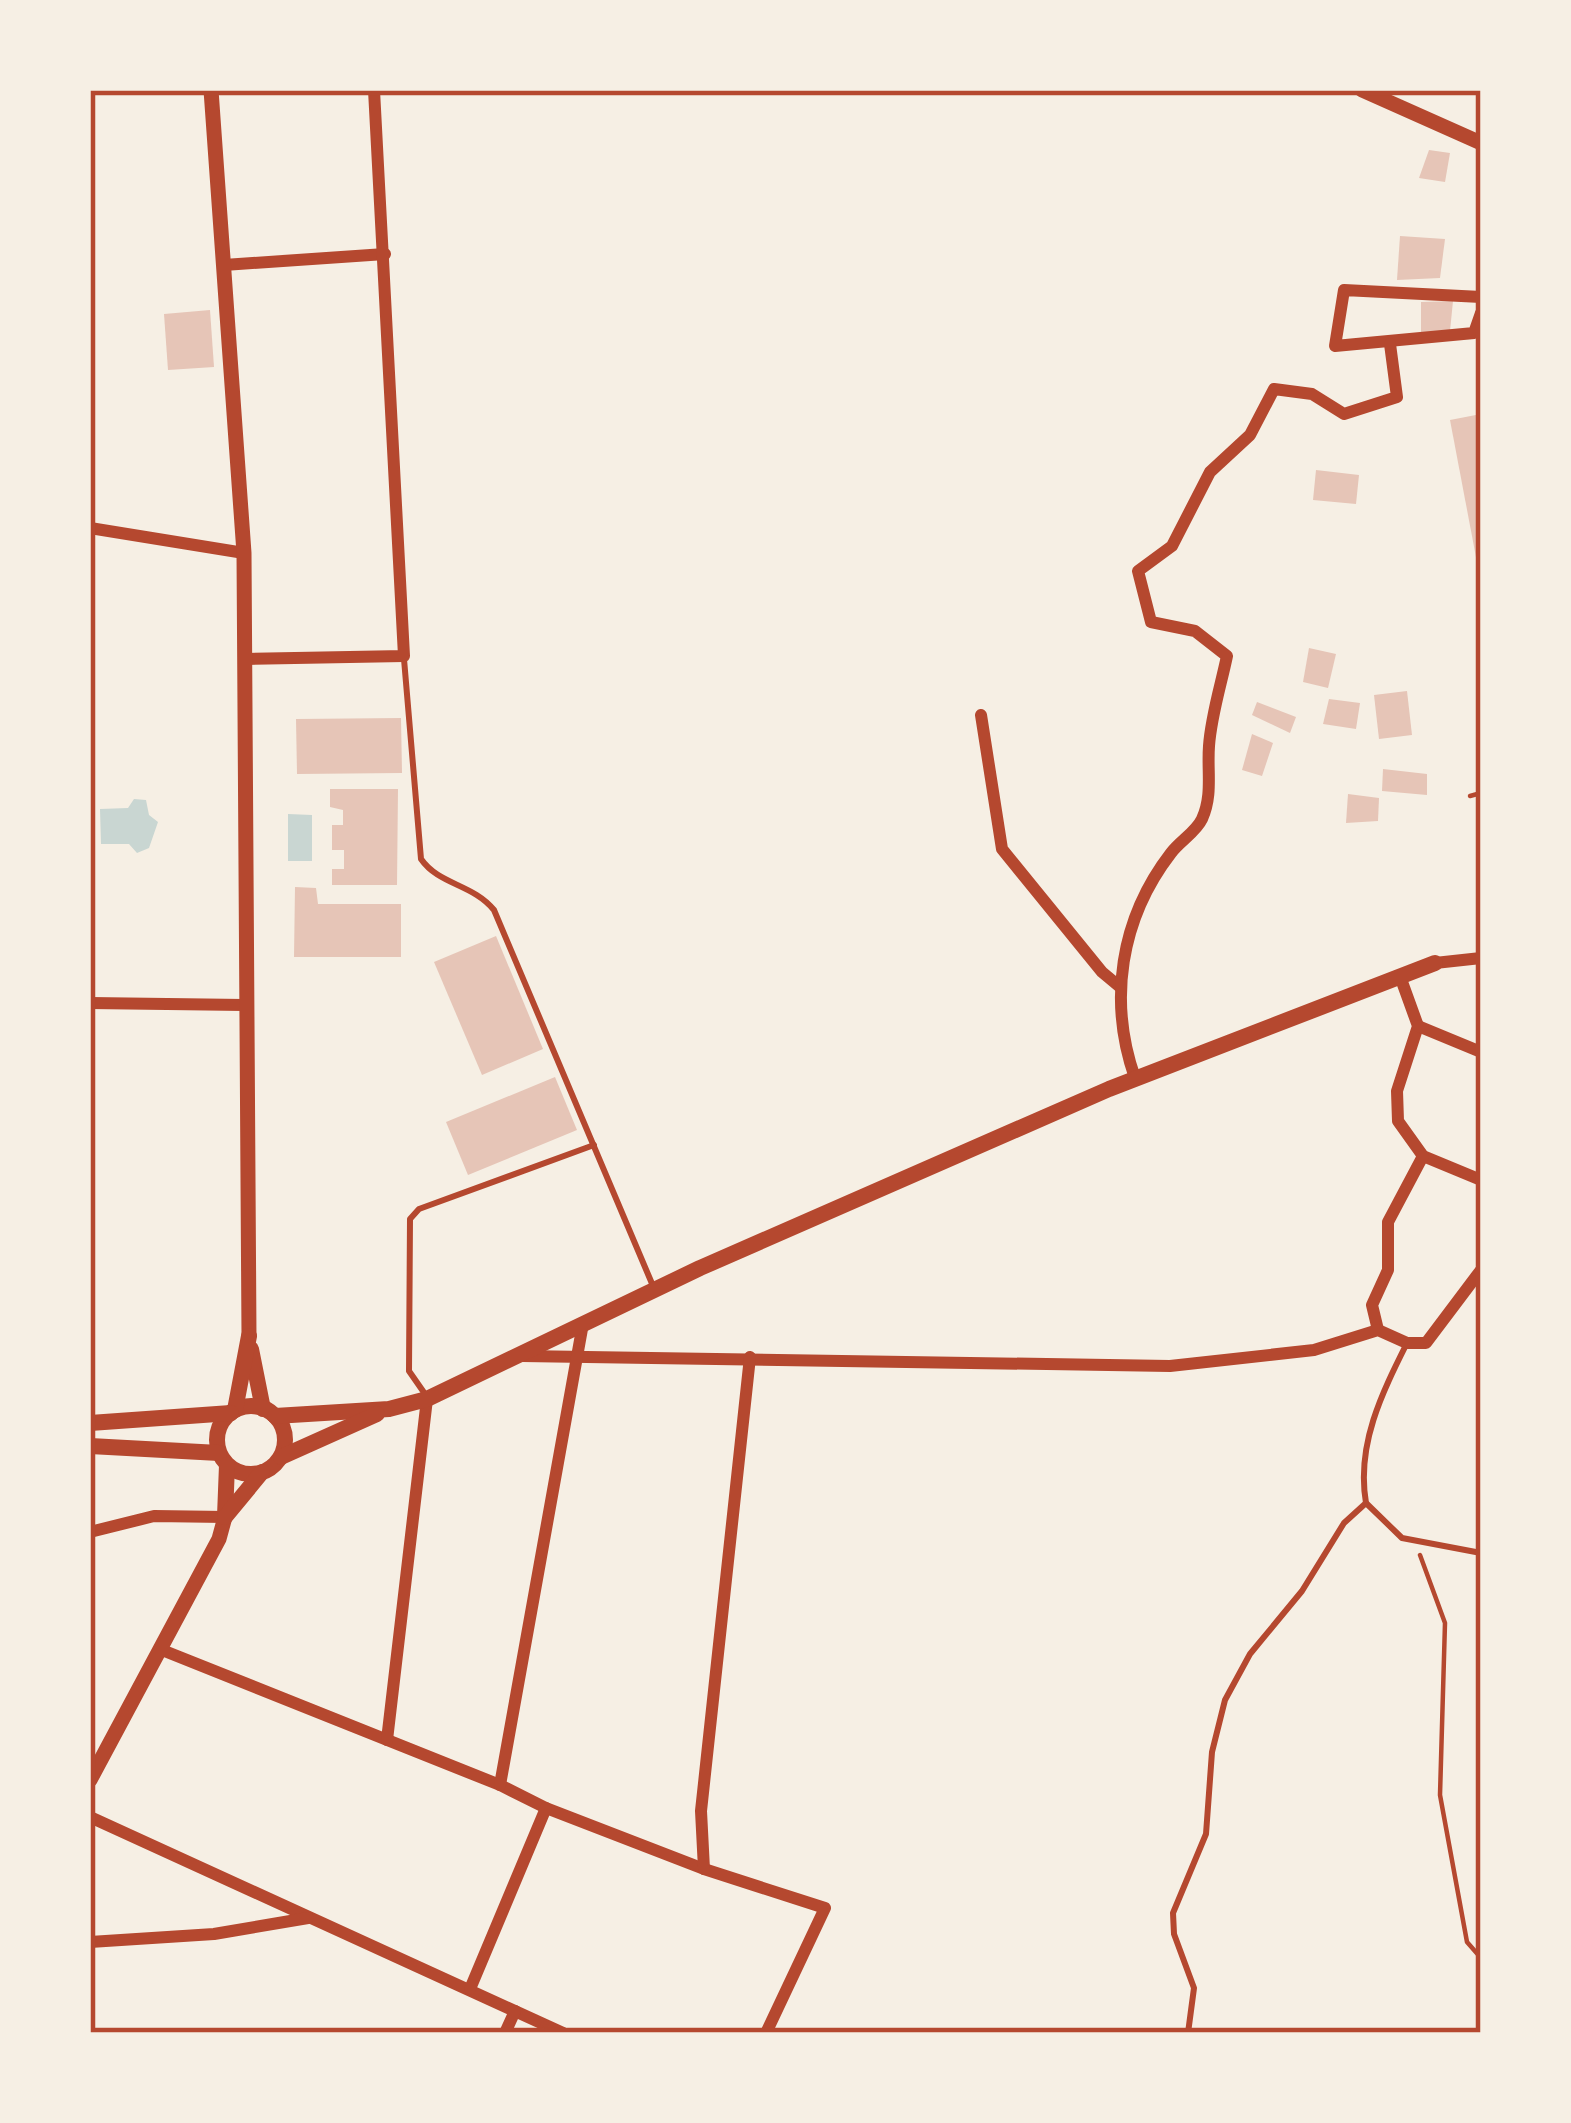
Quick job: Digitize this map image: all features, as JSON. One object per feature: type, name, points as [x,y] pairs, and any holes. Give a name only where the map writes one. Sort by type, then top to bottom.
[{"type":"main road","points":[[90,1423],[233,1412],[389,1408],[428,1399],[655,1291],[1135,1078],[1435,963]]},
{"type":"main road","points":[[225,1517],[218,1431],[233,1412],[249,1336]]},
{"type":"main road","points":[[249,1336],[269,1413],[285,1440],[281,1457]]},
{"type":"main road","points":[[225,1517],[262,1472],[281,1457],[389,1408]]},
{"type":"main road","points":[[90,1446],[223,1459],[244,1474],[262,1472]]},
{"type":"street","points":[[211,90],[244,553],[249,1336]]},
{"type":"street","points":[[246,659],[404,656],[374,90]]},
{"type":"street","points":[[1362,90],[1481,143]]},
{"type":"street","points":[[224,266],[385,254]]},
{"type":"street","points":[[1481,297],[1344,290],[1335,346],[1474,332],[1481,313]]},
{"type":"street","points":[[1135,1078],[1119,1033],[1121,968],[1144,898],[1172,852],[1201,822],[1210,789],[1209,744],[1227,656],[1195,631],[1150,622],[1138,572],[1172,546],[1210,472],[1250,435],[1274,389],[1312,394],[1344,414],[1397,397],[1390,344]]},
{"type":"street","points":[[90,528],[244,553]]},
{"type":"street","points":[[981,715],[1003,849],[1102,972],[1120,987]]},
{"type":"street","points":[[1435,963],[1481,958]]},
{"type":"street","points":[[1401,979],[1418,1025],[1397,1091],[1398,1121],[1423,1156],[1481,1180]]},
{"type":"street","points":[[90,1003],[244,1005]]},
{"type":"street","points":[[1418,1025],[1481,1052]]},
{"type":"street","points":[[1378,1330],[1372,1305],[1388,1270],[1388,1222],[1423,1156]]},
{"type":"street","points":[[514,1356],[1170,1366],[1314,1350],[1378,1330],[1407,1343],[1426,1343],[1475,1288],[1481,1270]]},
{"type":"street","points":[[500,1785],[582,1329]]},
{"type":"street","points":[[704,1869],[701,1810],[750,1358]]},
{"type":"street","points":[[387,1739],[428,1399]]},
{"type":"street","points":[[90,1532],[154,1516],[225,1517],[162,1650],[90,1780]]},
{"type":"street","points":[[162,1650],[500,1785],[546,1808],[704,1869],[825,1908],[766,2033]]},
{"type":"street","points":[[470,1989],[546,1808]]},
{"type":"street","points":[[90,1817],[563,2033]]},
{"type":"street","points":[[90,1942],[214,1934],[309,1918]]},
{"type":"street","points":[[505,2033],[515,2011]]},
{"type":"lane","points":[[404,656],[421,860],[434,874],[477,892],[494,910],[655,1291]]},
{"type":"lane","points":[[428,1399],[409,1371],[410,1219],[419,1209],[594,1145]]},
{"type":"lane","points":[[1407,1343],[1376,1405],[1368,1444],[1366,1503],[1387,1528],[1419,1544],[1481,1553]]},
{"type":"lane","points":[[1188,2033],[1194,1988],[1174,1934],[1174,1913],[1206,1834],[1212,1752],[1225,1700],[1250,1654],[1302,1591],[1344,1523],[1366,1503]]},
{"type":"path","points":[[1470,796],[1481,793]]},
{"type":"path","points":[[1419,1544],[1445,1623],[1440,1795],[1467,1942],[1481,1958]]},
{"type":"shaded area","points":[[134,799],[146,800],[149,815],[158,822],[149,848],[137,853],[129,844],[101,844],[100,809],[128,808]]},
{"type":"shaded area","points":[[288,814],[312,815],[312,861],[288,861]]},
{"type":"building","points":[[1429,150],[1450,153],[1445,182],[1419,178]]},
{"type":"building","points":[[1400,236],[1445,239],[1440,278],[1397,280]]},
{"type":"building","points":[[1453,301],[1450,331],[1421,333],[1421,302]]},
{"type":"building","points":[[210,310],[214,367],[168,370],[164,314]]},
{"type":"building","points":[[1481,414],[1481,573],[1479,573],[1450,420]]},
{"type":"building","points":[[1316,470],[1359,475],[1356,504],[1313,500]]},
{"type":"building","points":[[1309,648],[1336,654],[1328,688],[1303,682]]},
{"type":"building","points":[[1407,691],[1412,735],[1379,739],[1374,695]]},
{"type":"building","points":[[1329,699],[1360,703],[1356,729],[1323,724]]},
{"type":"building","points":[[1257,702],[1296,717],[1290,733],[1252,715]]},
{"type":"building","points":[[401,718],[402,773],[297,774],[296,719]]},
{"type":"building","points":[[1252,734],[1273,743],[1262,776],[1242,770]]},
{"type":"building","points":[[1383,769],[1427,774],[1427,795],[1382,791]]},
{"type":"building","points":[[330,789],[398,789],[397,885],[332,885],[332,869],[344,869],[344,850],[332,850],[332,825],[343,825],[343,810],[330,807]]},
{"type":"building","points":[[1348,794],[1379,798],[1378,821],[1346,823]]},
{"type":"building","points":[[295,887],[316,888],[318,904],[401,904],[401,957],[294,957]]},
{"type":"building","points":[[496,936],[543,1049],[482,1075],[434,962]]},
{"type":"building","points":[[555,1077],[577,1130],[468,1175],[446,1122]]}]
